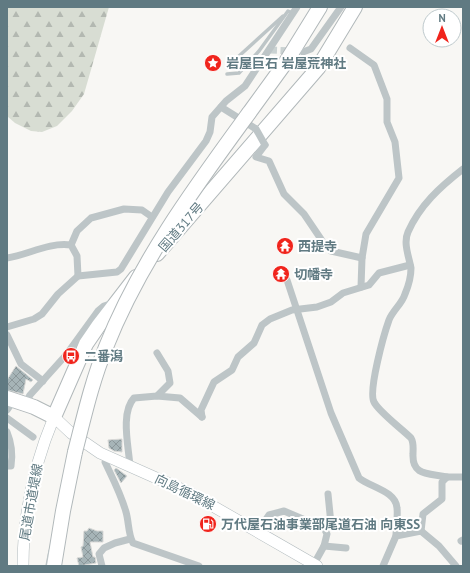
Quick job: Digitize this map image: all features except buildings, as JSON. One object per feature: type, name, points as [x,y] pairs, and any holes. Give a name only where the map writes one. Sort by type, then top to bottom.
[{"type":"highway","points":[[54,566],[63,511],[85,414],[105,348],[121,313],[166,229],[286,62],[320,7]]},
{"type":"highway","name":"国道317号","points":[[54,417],[86,344],[116,302],[318,68],[355,7]]},
{"type":"highway","points":[[13,403],[54,417]]},
{"type":"main road","name":"向島循環線","points":[[54,417],[71,433],[108,456],[190,493],[316,565]]},
{"type":"main road","name":"尾道市道堤線","points":[[23,566],[24,530],[33,475],[54,417]]},
{"type":"street","points":[[303,52],[311,49],[341,7]]},
{"type":"street","points":[[7,327],[34,319],[42,314],[58,294],[78,276],[116,272],[121,269],[168,192],[206,141],[210,132],[212,117],[245,86],[293,10]]},
{"type":"street","points":[[350,48],[374,65],[386,99],[387,122],[395,142],[396,162],[399,173],[399,178],[366,234],[362,258],[361,287]]},
{"type":"street","points":[[221,107],[256,129],[265,145],[256,157],[269,161],[284,194],[304,214],[327,248],[331,252],[362,258]]},
{"type":"street","points":[[463,170],[439,187],[414,219],[405,240],[411,269],[405,296],[390,319],[372,393],[374,403],[411,438],[413,442],[412,463],[414,468],[419,471],[447,477],[463,477]]},
{"type":"street","points":[[71,245],[77,231],[91,218],[124,209],[142,210],[152,217]]},
{"type":"street","points":[[7,258],[17,257],[32,250],[71,245]]},
{"type":"street","points":[[71,245],[77,256],[78,276]]},
{"type":"street","points":[[130,467],[126,433],[126,410],[134,398],[157,396],[180,398],[202,417],[201,410],[214,382],[232,370],[238,357],[254,343],[262,325],[270,319],[296,309],[317,307],[331,302],[343,293],[369,285],[379,273],[410,265]]},
{"type":"street","points":[[287,280],[331,413],[359,478],[365,483],[386,493],[394,499],[398,506],[396,536],[383,566]]},
{"type":"street","points":[[13,403],[30,395],[66,355],[98,311],[104,306],[116,302]]},
{"type":"street","points":[[7,335],[21,364],[43,381]]},
{"type":"street","points":[[157,353],[171,377],[170,383],[157,396]]},
{"type":"street","points":[[7,418],[33,437]]},
{"type":"street","points":[[7,432],[12,444],[13,453],[11,466],[7,466]]},
{"type":"street","points":[[108,456],[105,462],[119,491],[128,518],[130,539],[142,547],[199,566]]},
{"type":"street","points":[[421,530],[423,514],[442,499],[442,482],[447,477]]},
{"type":"street","points":[[324,528],[331,524],[328,494]]},
{"type":"street","points":[[258,531],[269,515],[284,511],[324,528],[327,534],[316,565]]},
{"type":"street","points":[[396,536],[421,530]]},
{"type":"street","points":[[421,530],[439,546],[456,566]]},
{"type":"street","points":[[102,566],[99,554],[104,548],[130,539]]},
{"type":"street","points":[[324,546],[346,548]]},
{"type":"lane","points":[[239,56],[293,10]]},
{"type":"lane","points":[[227,74],[239,73],[293,10]]},
{"type":"lane","points":[[65,531],[76,452]]},
{"type":"lane","points":[[53,541],[63,511]]},
{"type":"lane","points":[[47,566],[51,548]]},
{"type":"green space","points":[[8,7],[109,7],[84,94],[72,111],[57,126],[42,132],[31,131],[15,123],[7,116]]},
{"type":"tunnel","points":[[270,50],[294,51]]},
{"type":"place","name":"岩屋巨石 岩屋荒神社","points":[[213,63]]},
{"type":"place","name":"西提寺","points":[[285,246]]},
{"type":"place","name":"切幡寺","points":[[281,274]]},
{"type":"place","name":"二番潟","points":[[71,356]]},
{"type":"place","name":"万代屋石油事業部尾道石油 向東SS","points":[[208,524]]}]
